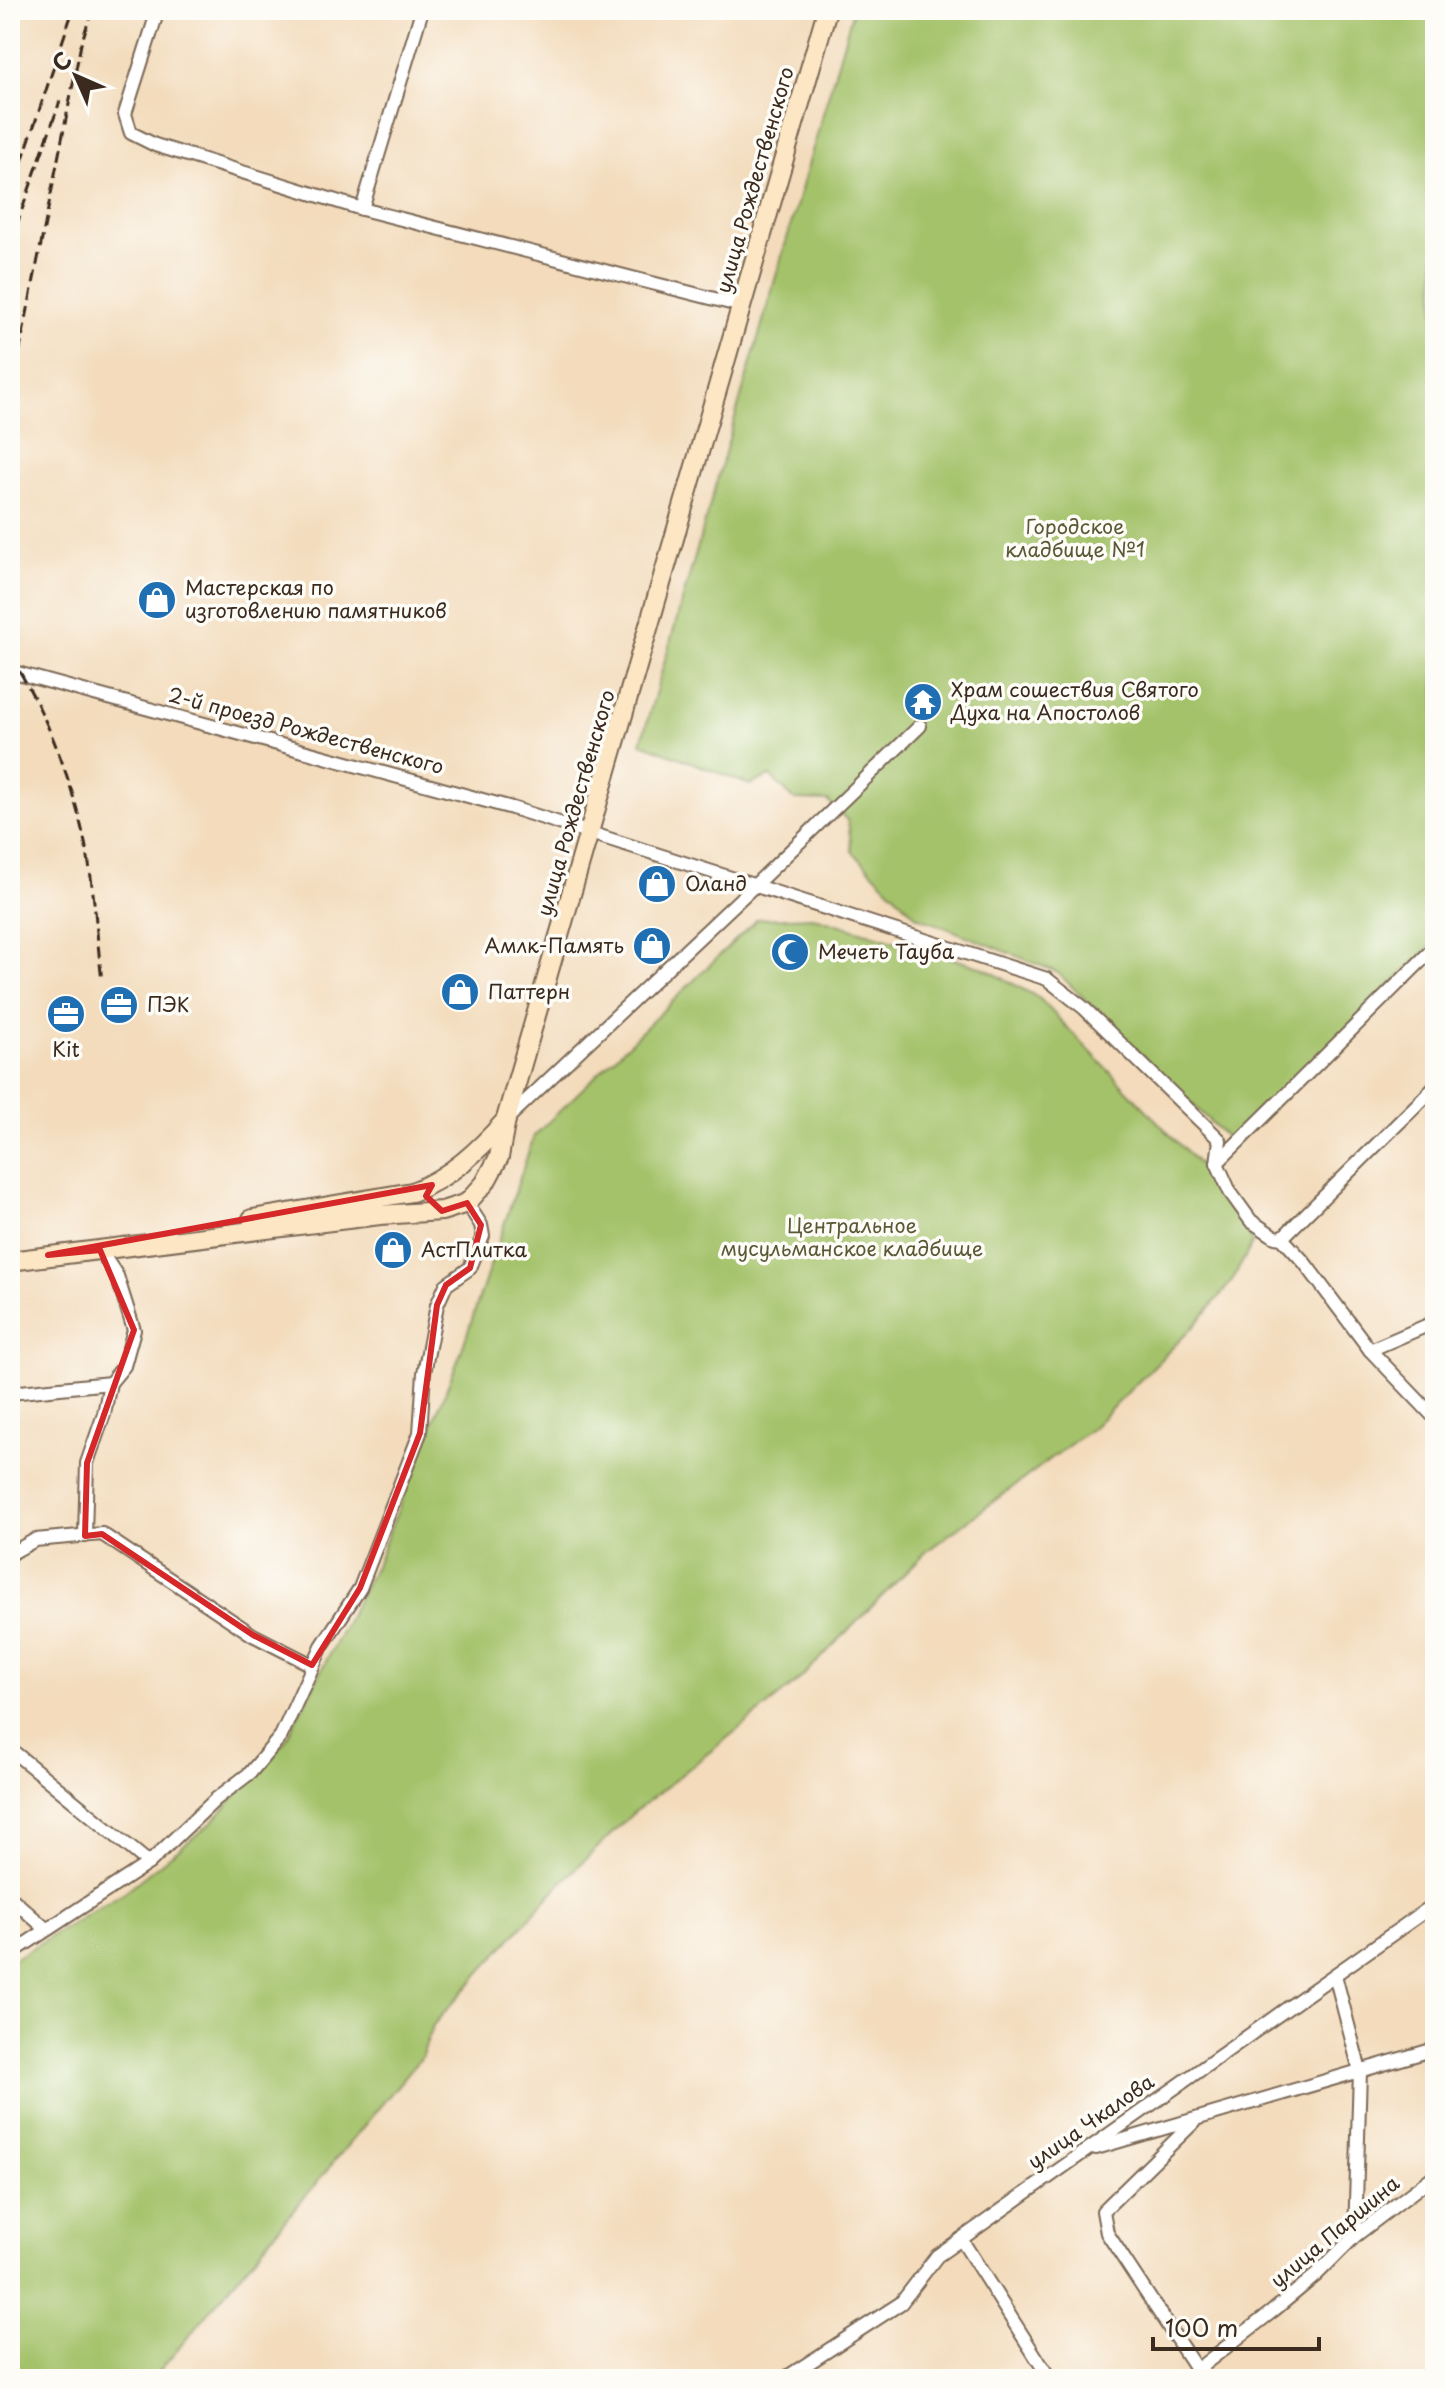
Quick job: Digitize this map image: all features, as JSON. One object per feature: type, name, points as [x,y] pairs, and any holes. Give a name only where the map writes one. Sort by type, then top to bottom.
[{"type":"main road","name":"улица Рождественского","points":[[467,1203],[485,1183],[499,1157],[506,1119],[591,834],[827,10]]},
{"type":"main road","points":[[442,1211],[428,1193],[484,1144],[506,1119]]},
{"type":"main road","points":[[10,1261],[412,1192],[439,1181],[461,1189],[467,1203],[442,1211],[380,1215],[48,1255]]},
{"type":"street","points":[[158,10],[125,114],[131,133],[155,145],[362,209],[742,306]]},
{"type":"street","points":[[362,209],[422,10]]},
{"type":"street","name":"2-й проезд Рождественского","points":[[10,671],[512,808],[1047,979],[1084,1008],[1220,1140],[1217,1163]]},
{"type":"street","points":[[506,1119],[920,726]]},
{"type":"street","points":[[1435,947],[1217,1163],[1230,1192],[1251,1221],[1282,1238],[1304,1262],[1370,1350],[1435,1418]]},
{"type":"street","points":[[1282,1238],[1435,1087]]},
{"type":"street","points":[[10,1954],[149,1863],[216,1799],[250,1773],[281,1736],[322,1646],[360,1588],[420,1433],[424,1373],[437,1305],[446,1285],[470,1268],[483,1236],[481,1225],[467,1203]]},
{"type":"street","points":[[85,1536],[87,1463],[104,1414],[110,1383],[124,1366],[134,1330],[117,1276],[100,1250]]},
{"type":"street","points":[[1370,1350],[1435,1322]]},
{"type":"street","points":[[10,1393],[110,1383]]},
{"type":"street","points":[[10,1554],[35,1540],[102,1534],[253,1635],[312,1665]]},
{"type":"street","points":[[10,1749],[149,1863]]},
{"type":"street","points":[[10,1897],[46,1929]]},
{"type":"street","name":"улица Чкалова","points":[[784,2379],[901,2303],[937,2256],[1432,1906]]},
{"type":"street","points":[[1335,1975],[1360,2071],[1355,2236]]},
{"type":"street","points":[[1085,2151],[1435,2049]]},
{"type":"street","points":[[1196,2119],[1103,2211],[1107,2233],[1197,2370]]},
{"type":"street","name":"улица Паршина","points":[[1185,2379],[1316,2275],[1355,2236],[1435,2175]]},
{"type":"street","points":[[961,2239],[1050,2379]]},
{"type":"highlighted area","points":[[432,1185],[426,1196],[442,1211],[467,1203],[481,1225],[470,1268],[446,1285],[437,1305],[420,1433],[360,1588],[312,1665],[253,1635],[102,1534],[85,1536],[87,1463],[134,1330],[100,1250],[48,1255]]},
{"type":"green space","name":"Городское кладбище №1","points":[[853,10],[1435,10],[1435,942],[1231,1142],[1057,972],[916,916],[852,851],[848,821],[828,801],[795,800],[770,776],[750,785],[641,743]]},
{"type":"green space","name":"Центральное мусульманское кладбище","points":[[814,917],[984,968],[1039,998],[1202,1168],[1253,1242],[1232,1281],[1197,1323],[1092,1428],[927,1551],[796,1683],[632,1814],[560,1884],[433,2025],[422,2056],[153,2379],[10,2379],[10,1961],[126,1891],[210,1824],[284,1743],[378,1560],[460,1355],[534,1136],[757,919]]},
{"type":"railway","points":[[10,197],[73,10]]},
{"type":"railway","points":[[19,354],[81,44],[92,10]]},
{"type":"railway","points":[[10,244],[60,101]]},
{"type":"railway","points":[[10,656],[37,703],[59,753],[76,805],[90,873],[102,981]]},
{"type":"place","name":"Мастерская по изготовлению памятников","points":[[157,600]]},
{"type":"place","name":"Храм сошествия Святого Духа на Апостолов","points":[[923,702]]},
{"type":"place","name":"Оланд","points":[[657,884]]},
{"type":"place","name":"Амлк-Память","points":[[652,946]]},
{"type":"place","name":"Мечеть Тауба","points":[[790,952]]},
{"type":"place","name":"Паттерн","points":[[460,992]]},
{"type":"place","name":"ПЭК","points":[[119,1005]]},
{"type":"place","name":"Kit","points":[[66,1014]]},
{"type":"place","name":"АстПлитка","points":[[393,1250]]}]
